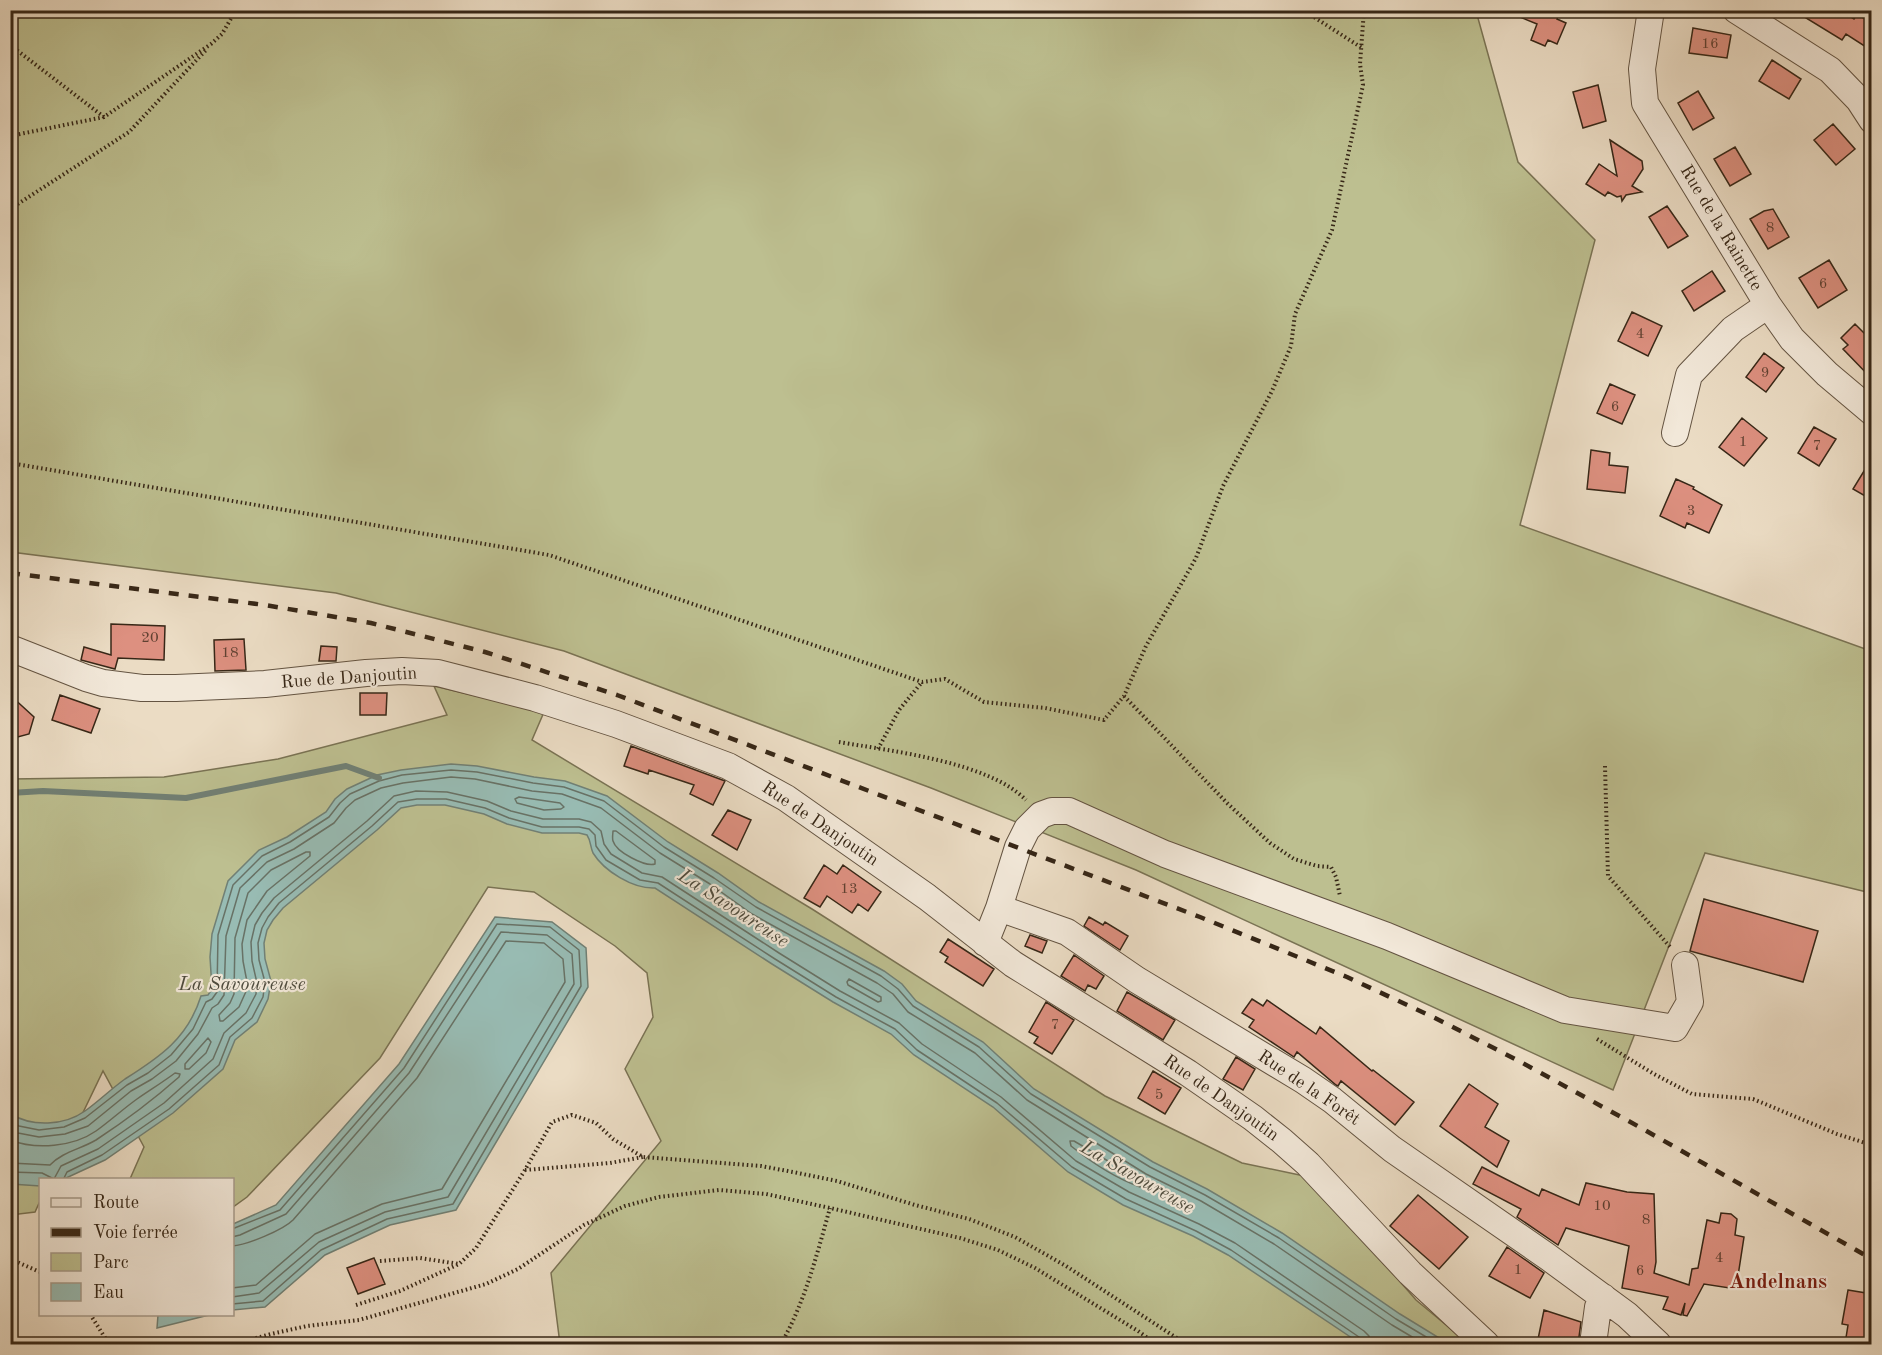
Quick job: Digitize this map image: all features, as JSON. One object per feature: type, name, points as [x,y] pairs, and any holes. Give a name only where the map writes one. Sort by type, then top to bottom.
[{"type":"street","name":"Rue de la Rainette","points":[[1651,10],[1642,69],[1645,103],[1768,305],[1792,339],[1827,374],[1872,412]]},
{"type":"street","points":[[1736,10],[1830,70],[1859,100],[1872,120]]},
{"type":"street","points":[[1675,433],[1689,375],[1733,329],[1768,305]]},
{"type":"street","name":"Rue de Danjoutin","points":[[10,648],[86,678],[103,683],[142,688],[265,684],[366,673],[419,672],[457,677],[535,698],[665,741],[742,772],[786,798],[927,897],[985,944],[1022,970],[1188,1073],[1282,1141],[1308,1164],[1410,1273],[1486,1344]]},
{"type":"street","points":[[985,944],[1022,839],[1032,822],[1041,815],[1060,810],[1083,815],[1165,854],[1343,920],[1565,1010],[1675,1028],[1690,1002],[1685,965]]},
{"type":"street","name":"Rue de la Forêt","points":[[999,908],[1067,932],[1137,980],[1303,1080],[1332,1100],[1392,1149],[1603,1297],[1627,1315],[1658,1344]]},
{"type":"street","points":[[1593,1344],[1598,1307],[1603,1297]]},
{"type":"path","points":[[10,209],[129,132],[222,34],[236,10]]},
{"type":"path","points":[[1303,10],[1362,48]]},
{"type":"path","points":[[10,463],[549,555],[922,682],[945,679],[984,702],[1046,708],[1104,720],[1124,696],[1146,646],[1196,558],[1223,486],[1272,391],[1291,346],[1295,314],[1332,230],[1363,85],[1360,64],[1364,10]]},
{"type":"path","points":[[10,136],[104,117],[211,44]]},
{"type":"path","points":[[10,45],[104,117]]},
{"type":"path","points":[[878,749],[899,710],[922,682]]},
{"type":"path","points":[[1124,696],[1228,804],[1270,843],[1294,859],[1317,866],[1331,867],[1336,877],[1343,920]]},
{"type":"path","points":[[839,742],[961,766],[993,778],[1019,792],[1041,815]]},
{"type":"path","points":[[1605,766],[1608,876],[1685,965]]},
{"type":"path","points":[[1593,1036],[1654,1074],[1692,1094],[1753,1099],[1837,1134],[1872,1145]]},
{"type":"path","points":[[356,1305],[400,1291],[459,1264],[476,1248],[552,1122],[572,1115],[596,1123],[613,1139],[644,1157]]},
{"type":"path","points":[[525,1170],[610,1163],[644,1157],[761,1166],[837,1181],[969,1219],[1015,1237],[1066,1266],[1186,1344]]},
{"type":"path","points":[[234,1344],[307,1326],[359,1320],[486,1284],[518,1269],[584,1225],[625,1206],[659,1197],[719,1190],[766,1194],[960,1238],[998,1250],[1035,1268],[1156,1344]]},
{"type":"path","points":[[781,1344],[792,1324],[804,1293],[830,1208]]},
{"type":"path","points":[[380,1261],[420,1258],[459,1264]]},
{"type":"path","points":[[10,1259],[39,1272]]},
{"type":"path","points":[[91,1316],[109,1344]]},
{"type":"green space","points":[[11,11],[1476,11],[1518,162],[1595,240],[1520,525],[1871,651],[1871,893],[1705,853],[1613,1090],[1136,870],[931,788],[564,651],[336,593],[11,552]]},
{"type":"green space","points":[[434,686],[544,712],[532,740],[812,909],[1105,1096],[1242,1163],[1309,1177],[1416,1300],[1469,1344],[560,1344],[551,1273],[661,1141],[625,1069],[653,1017],[647,973],[615,946],[534,892],[488,887],[380,1058],[247,1197],[234,1206],[234,1178],[130,1178],[144,1147],[103,1071],[51,1178],[39,1178],[39,1203],[35,1212],[11,1215],[10,779],[164,777],[278,759],[447,715]]},
{"type":"water","name":"La Savoureuse","points":[[451,764],[477,766],[565,781],[607,796],[668,842],[759,902],[884,971],[902,984],[916,1001],[983,1042],[1034,1089],[1153,1162],[1207,1189],[1282,1233],[1400,1314],[1449,1344],[1361,1344],[1228,1255],[1193,1236],[1123,1205],[1068,1172],[993,1107],[914,1055],[891,1034],[833,1002],[655,888],[646,888],[620,878],[598,860],[587,835],[542,833],[507,824],[484,814],[445,805],[417,805],[401,808],[283,908],[267,930],[264,943],[265,959],[271,981],[268,999],[257,1022],[235,1040],[223,1069],[173,1113],[105,1160],[66,1178],[39,1178],[39,1186],[11,1184],[11,1114],[38,1123],[58,1122],[77,1116],[161,1054],[189,1024],[201,996],[208,995],[212,989],[210,957],[212,934],[228,881],[259,850],[287,837],[326,812],[335,799],[347,789],[377,775]]},
{"type":"water","points":[[495,917],[552,922],[586,948],[588,987],[456,1210],[390,1225],[325,1255],[265,1307],[234,1310],[234,1224],[276,1205],[399,1064]]},
{"type":"water","points":[[158,1316],[205,1316],[157,1328]]},
{"type":"building","points":[[1561,10],[1557,19],[1566,23],[1557,44],[1548,40],[1545,46],[1531,40],[1537,24],[1505,11]]},
{"type":"building","points":[[1793,10],[1840,10],[1854,19],[1857,14],[1872,23],[1872,38],[1866,47],[1846,34],[1842,40]]},
{"type":"building","points":[[1693,28],[1731,35],[1727,58],[1689,53]]},
{"type":"building","points":[[1772,60],[1801,79],[1789,99],[1759,81]]},
{"type":"building","points":[[1598,85],[1606,121],[1583,128],[1573,92]]},
{"type":"building","points":[[1698,91],[1714,118],[1693,130],[1678,103]]},
{"type":"building","points":[[1833,124],[1855,149],[1836,165],[1814,140]]},
{"type":"building","points":[[1610,140],[1642,161],[1643,169],[1632,186],[1642,192],[1626,195],[1622,201],[1621,196],[1617,197],[1608,192],[1605,196],[1586,184],[1599,164],[1617,176]]},
{"type":"building","points":[[1735,147],[1751,174],[1730,186],[1714,159]]},
{"type":"building","points":[[1667,206],[1688,236],[1668,248],[1649,217]]},
{"type":"building","points":[[1773,209],[1789,237],[1768,249],[1750,219]]},
{"type":"building","points":[[1829,260],[1847,290],[1818,308],[1799,278]]},
{"type":"building","points":[[1712,271],[1725,291],[1694,311],[1682,291]]},
{"type":"building","points":[[1632,312],[1662,326],[1648,356],[1618,341]]},
{"type":"building","points":[[1855,324],[1872,341],[1872,379],[1843,349],[1848,345],[1841,338]]},
{"type":"building","points":[[1764,353],[1784,368],[1766,392],[1746,377]]},
{"type":"building","points":[[1610,384],[1635,395],[1622,424],[1597,413]]},
{"type":"building","points":[[1742,418],[1767,438],[1744,466],[1719,447]]},
{"type":"building","points":[[1814,427],[1836,439],[1819,466],[1798,453]]},
{"type":"building","points":[[1591,450],[1610,453],[1609,465],[1628,467],[1625,493],[1587,489]]},
{"type":"building","points":[[1872,458],[1872,500],[1853,489]]},
{"type":"building","points":[[1676,479],[1694,487],[1693,489],[1722,505],[1709,533],[1687,523],[1685,528],[1660,516]]},
{"type":"building","points":[[111,624],[165,626],[164,660],[118,658],[115,669],[81,660],[84,647],[111,655]]},
{"type":"building","points":[[244,639],[246,670],[215,671],[214,640]]},
{"type":"building","points":[[321,646],[337,647],[336,661],[319,661]]},
{"type":"building","points":[[360,693],[387,693],[386,715],[360,715]]},
{"type":"building","points":[[10,695],[34,717],[29,734],[10,739]]},
{"type":"building","points":[[60,695],[100,709],[91,733],[52,720]]},
{"type":"building","points":[[631,746],[725,781],[713,805],[690,794],[694,785],[649,770],[648,774],[624,766]]},
{"type":"building","points":[[728,810],[751,820],[737,850],[712,835]]},
{"type":"building","points":[[824,865],[837,874],[843,865],[881,892],[868,911],[858,904],[852,913],[827,896],[820,907],[804,898]]},
{"type":"building","points":[[1704,899],[1818,931],[1803,982],[1690,951]]},
{"type":"building","points":[[1089,917],[1103,925],[1105,922],[1128,936],[1120,950],[1084,926]]},
{"type":"building","points":[[1030,935],[1047,941],[1042,953],[1025,946]]},
{"type":"building","points":[[948,939],[994,969],[983,986],[945,962],[948,957],[940,952]]},
{"type":"building","points":[[1074,955],[1104,976],[1096,989],[1088,985],[1085,991],[1061,976]]},
{"type":"building","points":[[1127,992],[1175,1020],[1163,1040],[1117,1011]]},
{"type":"building","points":[[1252,999],[1263,1006],[1267,1000],[1316,1034],[1320,1027],[1372,1071],[1414,1102],[1395,1125],[1341,1081],[1338,1086],[1336,1085],[1297,1052],[1294,1057],[1249,1027],[1254,1020],[1242,1013]]},
{"type":"building","points":[[1046,1002],[1074,1020],[1052,1054],[1034,1043],[1038,1037],[1029,1032]]},
{"type":"building","points":[[1236,1057],[1255,1069],[1243,1090],[1223,1079]]},
{"type":"building","points":[[1153,1071],[1181,1088],[1165,1114],[1138,1098]]},
{"type":"building","points":[[1469,1084],[1498,1104],[1485,1127],[1509,1141],[1497,1167],[1440,1126]]},
{"type":"building","points":[[1482,1167],[1539,1196],[1542,1189],[1579,1205],[1586,1183],[1627,1192],[1654,1194],[1656,1262],[1654,1273],[1689,1285],[1692,1269],[1698,1268],[1707,1220],[1719,1223],[1721,1213],[1731,1214],[1737,1219],[1735,1235],[1744,1237],[1736,1289],[1704,1284],[1687,1316],[1683,1315],[1685,1303],[1681,1315],[1663,1309],[1668,1297],[1622,1288],[1629,1246],[1566,1228],[1558,1245],[1517,1217],[1521,1209],[1473,1184]]},
{"type":"building","points":[[1418,1195],[1468,1237],[1439,1269],[1390,1226]]},
{"type":"building","points":[[1507,1247],[1544,1273],[1530,1298],[1489,1276]]},
{"type":"building","points":[[374,1258],[385,1284],[358,1294],[347,1268]]},
{"type":"building","points":[[1848,1290],[1872,1294],[1872,1344],[1845,1344],[1848,1325],[1842,1324]]},
{"type":"building","points":[[1544,1310],[1581,1322],[1578,1344],[1537,1344]]},
{"type":"waterway","points":[[10,793],[43,791],[186,798],[346,766],[379,778]]},
{"type":"railway","points":[[10,573],[265,605],[371,623],[485,652],[617,695],[1200,917],[1347,977],[1519,1061],[1872,1259]]},
{"type":"district","name":"Andelnans","points":[[1778,1282]]}]
